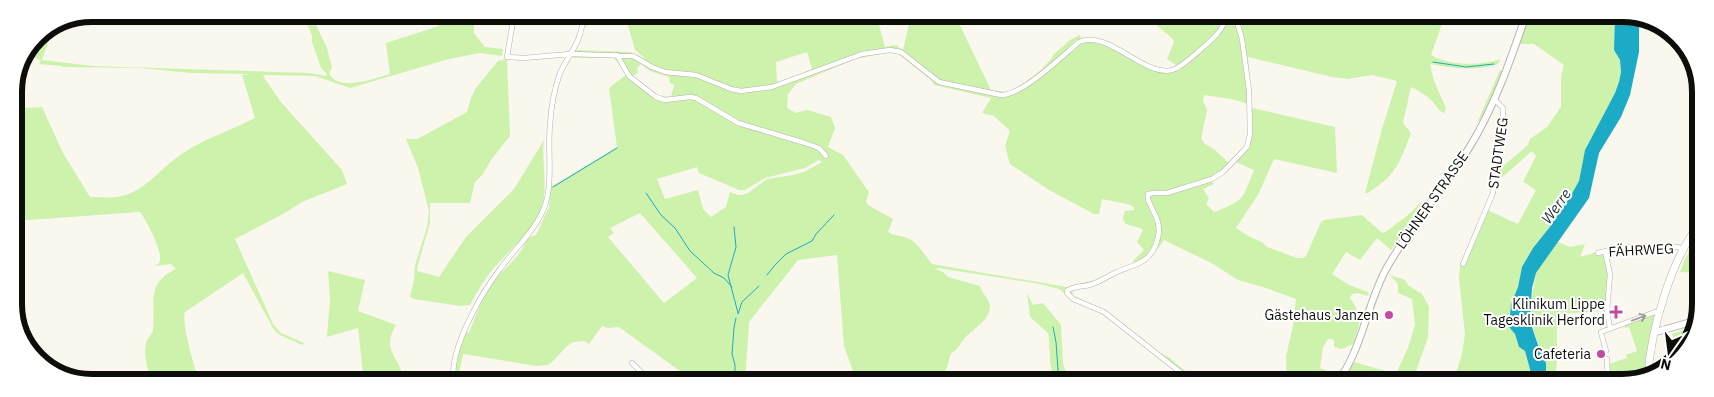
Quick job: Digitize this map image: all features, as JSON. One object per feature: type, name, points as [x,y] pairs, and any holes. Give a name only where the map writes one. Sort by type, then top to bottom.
[{"type":"main road","name":"LÖHNER STRASSE","points":[[1343,374],[1357,348],[1374,295],[1395,254],[1415,222],[1466,152],[1495,100],[1523,22]]},
{"type":"main road","points":[[1649,368],[1656,332],[1657,313],[1684,249],[1692,236]]},
{"type":"main road","points":[[1656,332],[1689,323]]},
{"type":"street","points":[[513,22],[507,56],[524,58],[570,54],[633,56],[665,72],[696,75],[741,91],[772,87],[862,54],[880,50],[896,50],[939,82],[996,95],[1006,95],[1025,86],[1079,42],[1086,39],[1100,41],[1155,68],[1167,71],[1174,69],[1196,54],[1220,32],[1224,22]]},
{"type":"street","points":[[454,374],[453,362],[474,310],[493,278],[530,232],[544,208],[548,194],[549,136],[553,100],[560,74],[580,33],[582,22]]},
{"type":"street","points":[[1183,374],[1104,312],[1073,299],[1067,293],[1067,290],[1100,282],[1117,272],[1142,262],[1151,254],[1157,243],[1160,228],[1157,216],[1147,201],[1148,194],[1167,193],[1212,179],[1223,172],[1247,147],[1250,134],[1249,90],[1242,39],[1237,22]]},
{"type":"street","points":[[617,55],[629,76],[656,97],[665,100],[696,98],[738,123],[805,143],[818,148],[826,156]]},
{"type":"street","name":"STADTWEG","points":[[1463,264],[1493,192],[1503,119],[1503,108],[1495,100]]},
{"type":"street","name":"FÄHRWEG","points":[[1598,253],[1624,248],[1674,246],[1684,249]]},
{"type":"street","points":[[1605,251],[1610,274],[1607,311],[1610,328]]},
{"type":"street","points":[[1606,351],[1601,332],[1657,313]]},
{"type":"street","points":[[1607,359],[1608,374]]},
{"type":"street","points":[[632,363],[643,374]]},
{"type":"green space","points":[[309,22],[311,25],[316,25],[327,48],[332,67],[329,73],[334,79],[348,83],[366,81],[390,74],[386,43],[439,26],[438,22],[474,22],[474,33],[485,47],[503,49],[502,56],[480,53],[449,59],[350,88],[315,76],[263,76],[280,101],[342,170],[347,184],[302,202],[235,239],[273,324],[281,333],[304,343],[302,345],[280,335],[274,330],[243,273],[185,312],[185,326],[197,374],[149,374],[145,348],[153,330],[154,295],[160,281],[176,269],[171,264],[155,266],[160,261],[159,250],[141,213],[22,220],[23,108],[42,107],[63,153],[90,197],[117,197],[136,191],[191,148],[255,118],[242,75],[250,74],[191,73],[139,68],[62,67],[39,64],[41,60],[33,57],[50,37],[42,60],[93,66],[309,73],[326,76],[327,74],[321,68],[312,42],[312,36],[307,23]]},
{"type":"green space","points":[[586,22],[606,22],[585,26]]},
{"type":"green space","points":[[627,22],[878,22],[885,47],[896,45],[903,50],[909,22],[958,22],[991,90],[1006,92],[1016,89],[1041,70],[1053,55],[1070,40],[1080,35],[1081,38],[1073,43],[1075,46],[1095,41],[1158,72],[1169,73],[1177,70],[1180,68],[1167,59],[1174,42],[1172,38],[1153,22],[1443,22],[1431,55],[1439,59],[1466,64],[1484,63],[1501,59],[1498,64],[1472,69],[1430,64],[1434,81],[1446,108],[1444,113],[1427,97],[1411,87],[1403,123],[1411,133],[1403,153],[1391,174],[1368,193],[1365,193],[1397,81],[1372,75],[1348,79],[1332,77],[1248,57],[1252,105],[1231,99],[1204,95],[1203,101],[1207,110],[1201,139],[1230,164],[1210,179],[1214,184],[1203,189],[1209,198],[1206,204],[1214,212],[1232,205],[1241,198],[1254,170],[1236,162],[1242,156],[1249,143],[1252,108],[1335,127],[1337,173],[1274,159],[1259,193],[1236,228],[1262,242],[1267,247],[1297,258],[1303,258],[1306,256],[1321,222],[1324,220],[1362,215],[1384,233],[1408,215],[1420,203],[1423,203],[1391,250],[1377,238],[1360,260],[1346,252],[1332,274],[1349,285],[1369,294],[1367,296],[1358,293],[1352,294],[1350,298],[1359,316],[1353,344],[1342,349],[1334,347],[1334,341],[1328,339],[1323,347],[1320,368],[1334,374],[1287,374],[1286,356],[1293,326],[1296,299],[1238,280],[1213,264],[1164,240],[1154,254],[1143,264],[1122,272],[1100,284],[1075,289],[1072,295],[1106,311],[1189,374],[1181,374],[1103,313],[1072,300],[1059,289],[1040,284],[938,268],[935,269],[943,272],[948,277],[980,286],[990,306],[984,320],[951,353],[945,373],[854,374],[844,346],[837,255],[798,260],[749,322],[746,374],[684,374],[619,327],[608,328],[602,326],[589,344],[584,341],[573,342],[548,365],[537,366],[463,354],[459,374],[456,374],[458,356],[466,332],[469,333],[483,299],[495,280],[518,255],[528,239],[536,235],[549,207],[551,187],[617,147],[609,88],[627,74],[614,58],[573,58],[576,50],[630,52],[646,59],[635,50]],"holes":[[[807,52],[812,69],[777,82],[776,62]],[[892,52],[897,53],[932,81],[934,85],[991,98],[982,113],[994,116],[1010,131],[1005,146],[1010,164],[1049,190],[1094,214],[1099,214],[1102,199],[1131,205],[1134,210],[1125,211],[1123,221],[1128,225],[1143,230],[1137,242],[1144,250],[1133,261],[1133,264],[1099,279],[1067,287],[932,264],[911,240],[888,232],[893,219],[868,205],[866,201],[869,192],[843,155],[828,147],[835,128],[831,117],[807,110],[796,113],[787,108],[788,94],[796,84],[855,59]],[[641,64],[650,71],[669,77],[670,83],[674,85],[671,97],[657,95],[633,76],[638,73],[637,68]],[[819,160],[822,162],[804,172],[767,179],[748,193],[742,195],[730,192],[726,207],[711,217],[703,209],[698,190],[665,199],[657,179],[697,167],[699,173],[739,190],[745,190],[765,178],[805,168]],[[640,213],[697,278],[664,303],[608,237],[614,233],[610,228]]]},
{"type":"green space","points":[[1526,22],[1615,22],[1614,50],[1620,60],[1621,72],[1615,93],[1585,150],[1579,181],[1522,267],[1518,287],[1511,304],[1509,327],[1515,334],[1519,347],[1525,351],[1531,374],[1456,374],[1462,354],[1465,334],[1459,279],[1460,264],[1485,209],[1518,224],[1536,190],[1523,182],[1536,156],[1532,151],[1497,182],[1495,190],[1497,171],[1528,145],[1530,139],[1547,127],[1561,107],[1561,76],[1564,65],[1534,44],[1520,44],[1508,72]]},
{"type":"green space","points":[[507,59],[510,136],[491,160],[483,174],[475,182],[470,203],[430,203],[430,223],[417,271],[439,277],[466,237],[514,189],[544,140],[545,183],[541,209],[533,225],[488,276],[470,305],[460,306],[414,299],[410,297],[415,265],[427,227],[429,211],[418,168],[406,139],[417,139],[467,112],[476,88],[498,61]]},
{"type":"green space","points":[[1500,70],[1504,72],[1481,122],[1478,121]]},
{"type":"green space","points":[[1558,242],[1570,247],[1585,244],[1580,257],[1597,252],[1604,256],[1608,274],[1605,311],[1557,314],[1556,374],[1546,374],[1546,363],[1540,351],[1531,321],[1531,304],[1536,273]]},
{"type":"green space","points":[[1692,246],[1692,273],[1680,272]]},
{"type":"green space","points":[[328,271],[365,280],[358,311],[396,325],[390,342],[402,374],[363,374],[358,328],[327,337],[330,299]]},
{"type":"green space","points":[[1390,275],[1405,280],[1409,286],[1422,294],[1429,307],[1428,337],[1415,374],[1396,374],[1408,348],[1415,325],[1412,299],[1398,293],[1398,284]]},
{"type":"green space","points":[[1027,293],[1033,305],[1043,303],[1061,325],[1063,364],[1067,374],[1052,374],[1048,333],[1030,317]]},
{"type":"green space","points":[[1656,314],[1644,370],[1626,374],[1610,374],[1609,364],[1627,358],[1626,355],[1637,351],[1629,327],[1625,328],[1624,325]]},
{"type":"green space","points":[[1687,329],[1676,348],[1672,334]]},
{"type":"green space","points":[[1354,362],[1396,374],[1346,374]]},
{"type":"water","points":[[1615,22],[1639,25],[1639,52],[1630,95],[1621,117],[1599,153],[1589,198],[1536,273],[1532,288],[1530,321],[1546,363],[1546,374],[1531,374],[1525,351],[1519,347],[1515,334],[1509,327],[1511,304],[1518,287],[1522,267],[1579,181],[1585,150],[1615,93],[1621,72],[1620,60],[1614,50]]},
{"type":"waterway","points":[[1433,62],[1466,67],[1494,64]]},
{"type":"waterway","points":[[553,187],[617,148]]},
{"type":"waterway","points":[[646,193],[661,215],[675,228],[690,251],[714,273],[724,278],[732,287]]},
{"type":"waterway","points":[[767,275],[786,254],[812,241],[834,215]]},
{"type":"waterway","points":[[734,227],[736,247],[728,275],[738,313]]},
{"type":"waterway","points":[[738,314],[742,302],[759,286]]},
{"type":"waterway","points":[[735,374],[732,354],[736,318]]},
{"type":"waterway","points":[[1053,327],[1058,374]]},
{"type":"place","name":"Klinikum Lippe Tagesklinik Herford","points":[[1616,312]]},
{"type":"place","name":"Gästehaus Janzen","points":[[1389,315]]},
{"type":"place","name":"Cafeteria","points":[[1601,354]]},
{"type":"water label","name":"Werre","points":[[1556,206]]}]
